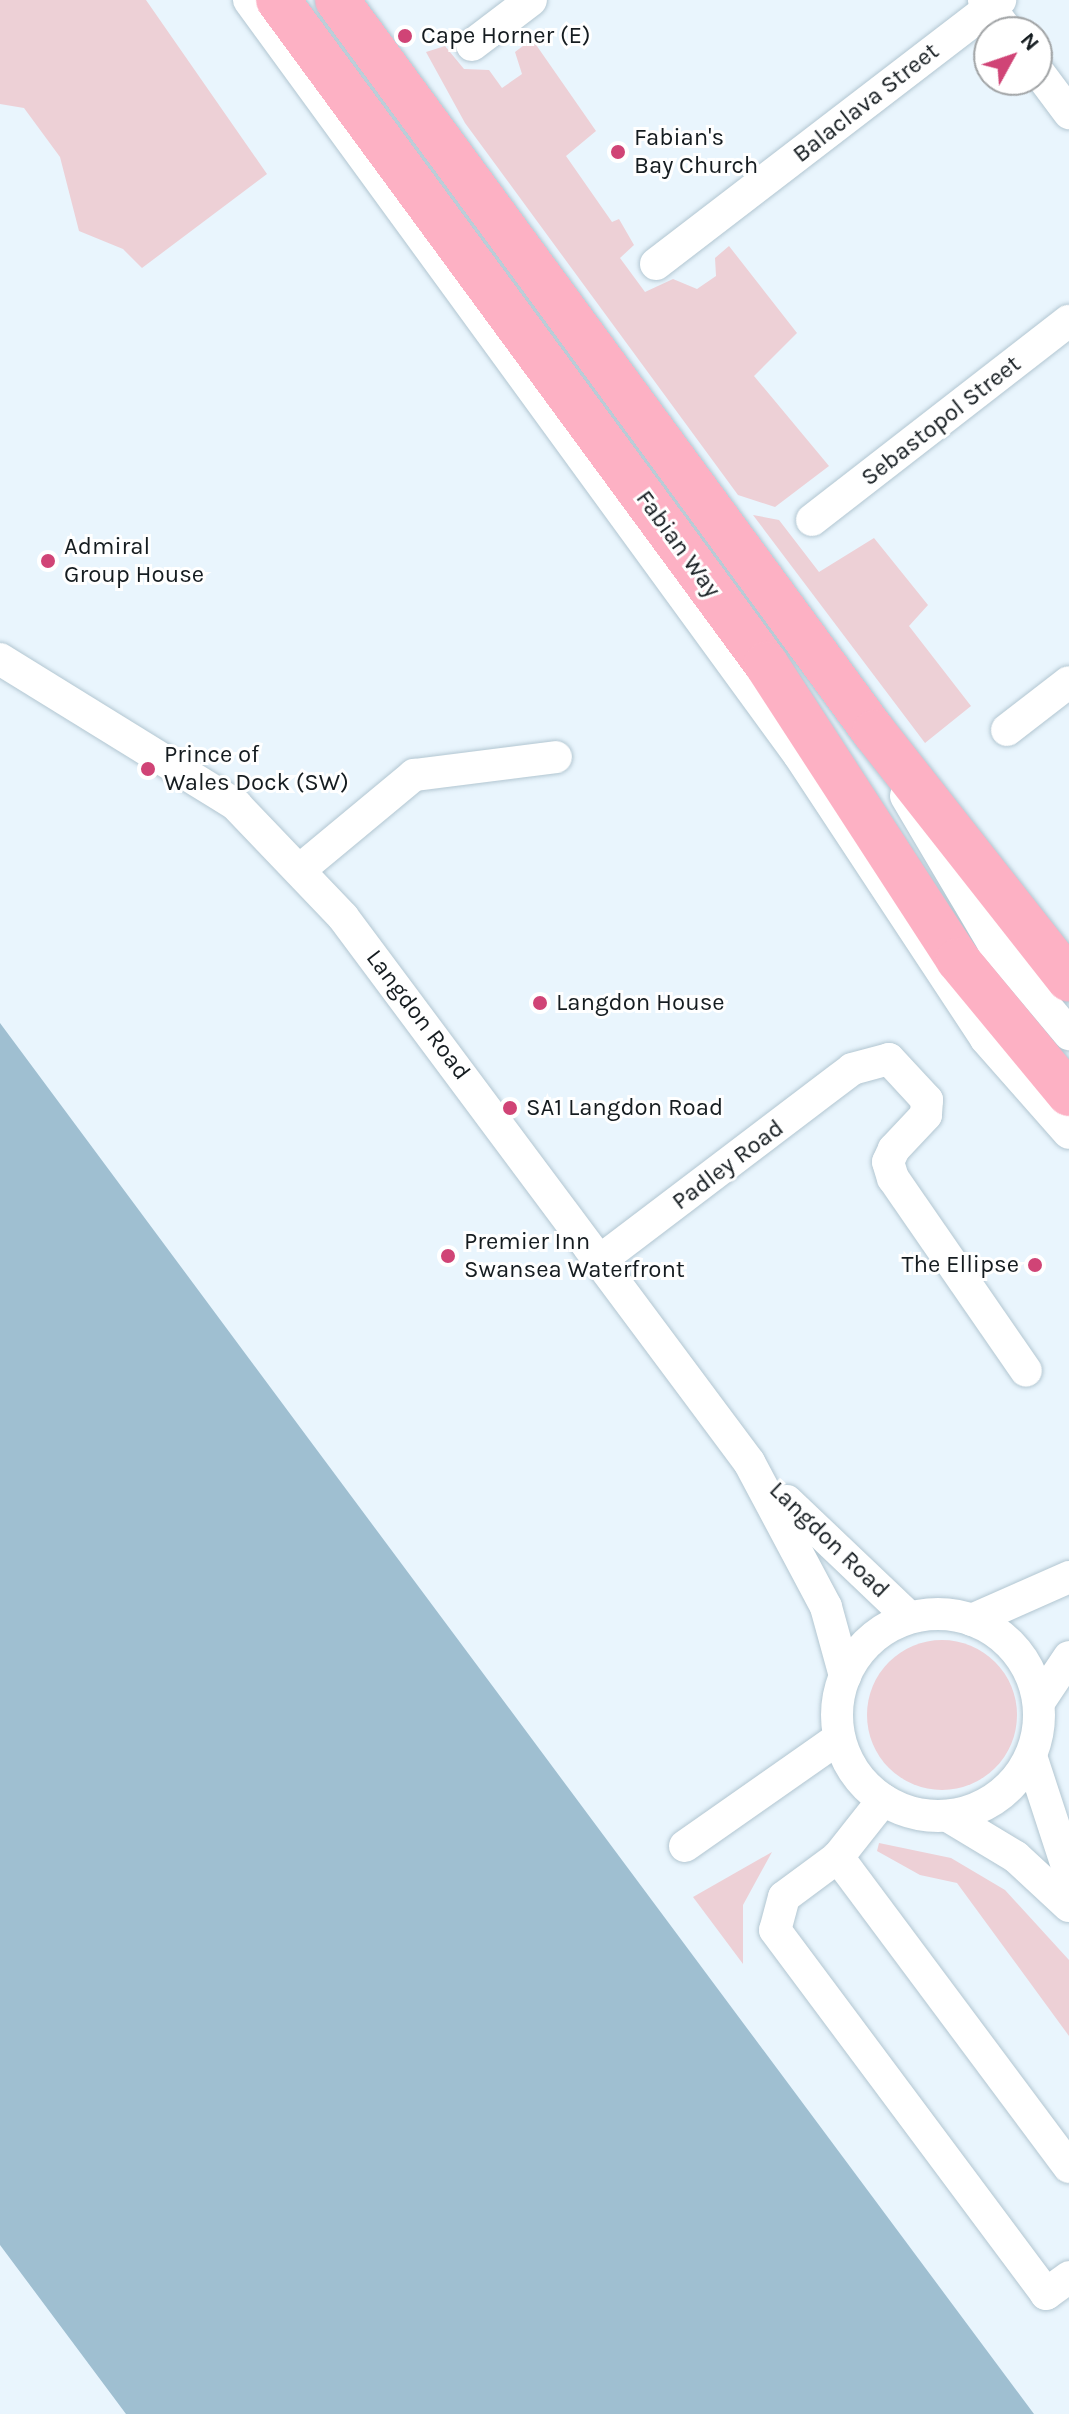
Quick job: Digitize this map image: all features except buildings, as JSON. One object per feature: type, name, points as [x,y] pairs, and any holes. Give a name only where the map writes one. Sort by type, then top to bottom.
[{"type":"highway","name":"Fabian Way","points":[[278,0],[766,664],[958,960],[1069,1094]]},
{"type":"highway","name":"Fabian Way","points":[[337,0],[874,732],[1069,980]]},
{"type":"street","points":[[249,0],[799,755],[986,1039],[1069,1133]]},
{"type":"street","points":[[472,45],[531,0]]},
{"type":"street","name":"Balaclava Street","points":[[656,264],[995,10]]},
{"type":"street","points":[[1053,92],[1069,113]]},
{"type":"street","name":"Sebastopol Street","points":[[812,520],[1069,321]]},
{"type":"street","name":"Langdon Road","points":[[0,659],[162,753],[236,805],[302,868],[602,1259],[749,1462],[826,1607],[845,1676]]},
{"type":"street","points":[[1007,730],[1069,682]]},
{"type":"street","points":[[874,732],[993,943],[1069,1034]]},
{"type":"street","points":[[302,868],[414,775],[556,757]]},
{"type":"street","name":"Padley Road","points":[[602,1259],[852,1069],[889,1059],[919,1084],[926,1115],[894,1149],[888,1162],[893,1178],[1026,1371]]},
{"type":"street","name":"Langdon Road","points":[[749,1462],[909,1617]]},
{"type":"street","points":[[1069,1577],[972,1620],[909,1617],[870,1639],[845,1676],[839,1738],[849,1764],[883,1800],[948,1816],[991,1838],[1069,1906]]},
{"type":"street","points":[[972,1620],[1017,1652],[1039,1702]]},
{"type":"street","points":[[1069,1657],[1039,1702],[1031,1756],[1069,1872]]},
{"type":"street","points":[[685,1846],[839,1738]]},
{"type":"street","points":[[948,1816],[998,1798],[1031,1756]]},
{"type":"street","points":[[883,1800],[838,1857],[784,1897],[775,1930],[1046,2294],[1069,2277]]},
{"type":"street","points":[[838,1857],[1069,2167]]},
{"type":"shaded area","points":[[0,0],[146,0],[267,174],[142,268],[123,249],[79,231],[60,157],[24,108],[0,104]]},
{"type":"shaded area","points":[[532,39],[596,131],[566,156],[612,222],[619,219],[634,245],[620,258],[645,292],[673,279],[697,289],[716,276],[715,258],[729,246],[797,333],[754,376],[829,466],[775,507],[738,495],[465,123],[426,52],[445,46],[464,69],[489,70],[502,88],[522,74],[515,52]]},
{"type":"shaded area","points":[[753,515],[779,520],[819,572],[874,538],[928,605],[909,626],[971,706],[925,743]]},
{"type":"shaded area","points":[[942,1640],[971,1646],[995,1662],[1011,1686],[1017,1715],[1011,1744],[995,1768],[971,1784],[942,1790],[913,1784],[889,1768],[873,1744],[867,1715],[873,1686],[889,1662],[913,1646]]},
{"type":"shaded area","points":[[879,1843],[951,1858],[1005,1890],[1069,1960],[1069,2036],[957,1883],[920,1875],[877,1851]]},
{"type":"shaded area","points":[[772,1852],[743,1905],[743,1964],[693,1897]]},
{"type":"water","points":[[0,1023],[1034,2414],[126,2414],[0,2245]]},
{"type":"place","name":"Cape Horner (E)","points":[[405,36]]},
{"type":"place","name":"Fabian's Bay Church","points":[[618,152]]},
{"type":"place","name":"Admiral Group House","points":[[48,561]]},
{"type":"place","name":"Prince of Wales Dock (SW)","points":[[148,769]]},
{"type":"place","name":"Langdon House","points":[[540,1003]]},
{"type":"place","name":"SA1 Langdon Road","points":[[510,1108]]},
{"type":"place","name":"Premier Inn Swansea Waterfront","points":[[448,1256]]},
{"type":"place","name":"The Ellipse","points":[[1035,1265]]}]
